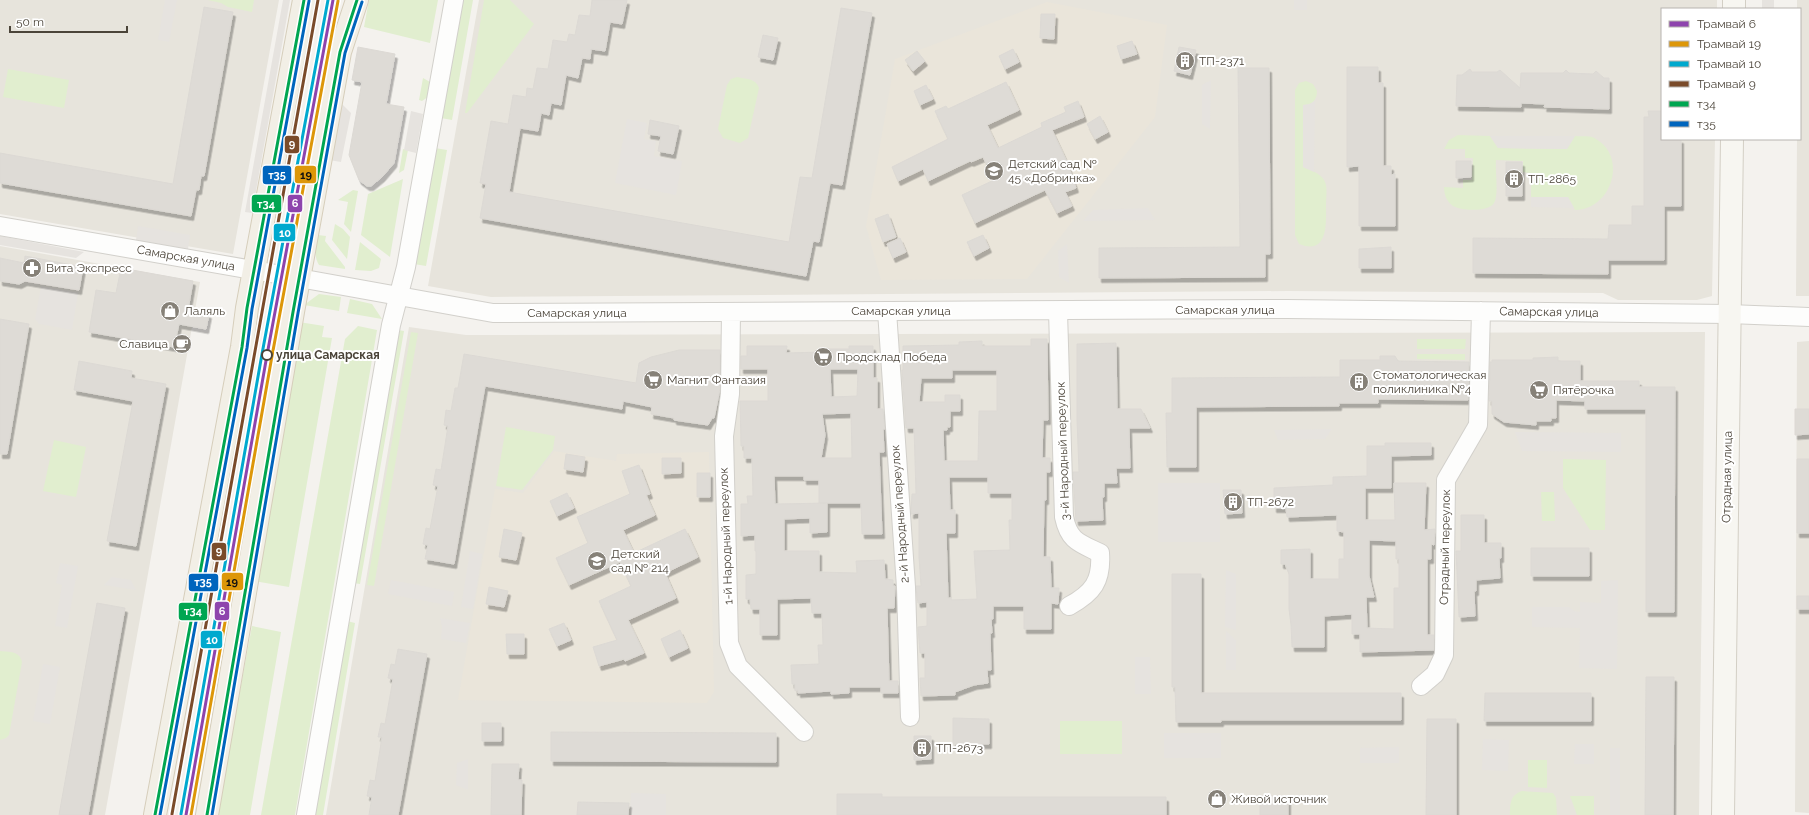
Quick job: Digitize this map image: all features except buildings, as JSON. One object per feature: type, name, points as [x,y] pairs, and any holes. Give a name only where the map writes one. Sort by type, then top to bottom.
[{"type":"main road","points":[[155,815],[241,354],[254,270],[304,0]]},
{"type":"main road","points":[[207,815],[299,278],[340,52],[357,0]]},
{"type":"street","points":[[306,815],[391,325],[408,260],[454,0]]},
{"type":"street","name":"Отрадная улица","points":[[1722,815],[1732,140]]},
{"type":"street","name":"Самарская улица","points":[[0,226],[299,278],[493,314],[1287,309],[1729,314],[1809,317]]},
{"type":"street","name":"3-й Народный переулок","points":[[1058,310],[1064,518],[1070,536],[1078,543],[1100,553],[1101,566],[1092,590],[1082,599],[1069,606]]},
{"type":"street","name":"2-й Народный переулок","points":[[887,311],[906,587],[910,718]]},
{"type":"street","name":"1-й Народный переулок","points":[[731,312],[730,394],[724,436],[729,643],[738,666],[804,732]]},
{"type":"street","name":"Отрадный переулок","points":[[1421,686],[1435,674],[1444,655],[1446,480],[1478,425],[1480,312]]},
{"type":"shaded area","points":[[0,0],[279,0],[233,254],[0,214]]},
{"type":"shaded area","points":[[165,0],[177,0],[169,42],[158,40]]},
{"type":"shaded area","points":[[283,0],[290,0],[252,213],[245,212]]},
{"type":"shaded area","points":[[479,0],[1717,0],[1717,8],[1661,8],[1661,140],[1715,140],[1712,296],[1697,300],[1618,300],[1603,293],[1287,291],[491,297],[428,286]]},
{"type":"shaded area","points":[[1294,0],[1307,0],[1307,10],[1294,10]]},
{"type":"shaded area","points":[[1762,0],[1774,0],[1774,8],[1762,8]]},
{"type":"shaded area","points":[[1797,0],[1809,0],[1809,296],[1796,296],[1797,140],[1801,140],[1801,8],[1797,8]]},
{"type":"shaded area","name":"Детский сад № 45 «Добринка»","points":[[1047,2],[1167,25],[1155,117],[1027,279],[881,280],[866,226],[895,59]]},
{"type":"shaded area","points":[[1211,80],[1210,129],[1202,124],[1202,85]]},
{"type":"shaded area","points":[[1315,101],[1314,172],[1303,167],[1303,105],[1310,104]]},
{"type":"shaded area","points":[[340,102],[351,113],[341,162],[329,160]]},
{"type":"shaded area","points":[[411,111],[423,114],[416,153],[404,150]]},
{"type":"shaded area","points":[[627,119],[647,123],[644,139],[656,141],[654,156],[682,161],[676,195],[615,183]]},
{"type":"shaded area","points":[[1490,136],[1575,136],[1567,149],[1498,148]]},
{"type":"shaded area","points":[[1531,197],[1568,197],[1574,208],[1531,207]]},
{"type":"shaded area","points":[[1148,208],[1155,220],[1083,221],[1093,210]]},
{"type":"shaded area","points":[[138,226],[190,235],[188,249],[136,240]]},
{"type":"shaded area","points":[[0,236],[84,252],[76,258],[0,245]]},
{"type":"shaded area","points":[[1067,244],[1069,283],[1059,277],[1058,251]]},
{"type":"shaded area","points":[[0,246],[200,282],[105,815],[0,815]]},
{"type":"shaded area","points":[[41,286],[78,293],[72,330],[39,324],[35,319]]},
{"type":"shaded area","points":[[409,327],[466,335],[1705,332],[1699,815],[326,815]]},
{"type":"shaded area","points":[[1809,341],[1809,813],[1795,812],[1797,342]]},
{"type":"shaded area","points":[[1332,429],[1325,439],[1278,440],[1274,430]]},
{"type":"shaded area","points":[[1515,432],[1621,433],[1621,452],[1522,451]]},
{"type":"shaded area","name":"Детский сад № 214","points":[[554,451],[616,461],[617,454],[709,452],[714,692],[707,703],[458,700],[495,489],[523,493]]},
{"type":"shaded area","points":[[1158,483],[1220,483],[1220,542],[1158,542]]},
{"type":"shaded area","points":[[470,551],[482,554],[473,609],[461,607]]},
{"type":"shaded area","points":[[60,563],[78,566],[67,628],[55,626],[62,585],[56,583]]},
{"type":"shaded area","points":[[1226,570],[1236,574],[1236,630],[1225,627]]},
{"type":"shaded area","points":[[112,577],[131,580],[136,590],[104,585]]},
{"type":"shaded area","points":[[391,580],[454,592],[452,606],[388,594]]},
{"type":"shaded area","points":[[1618,580],[1617,669],[1579,668],[1580,628],[1532,627],[1532,607],[1569,607],[1574,611],[1580,612],[1580,602],[1601,603],[1601,581]]},
{"type":"shaded area","points":[[440,618],[470,623],[466,643],[441,639],[442,627]]},
{"type":"shaded area","points":[[1226,631],[1236,640],[1236,670],[1226,670]]},
{"type":"shaded area","points":[[1135,657],[1150,657],[1151,694],[1135,694]]},
{"type":"shaded area","points":[[43,664],[60,667],[50,724],[33,721]]},
{"type":"shaded area","points":[[1164,733],[1221,733],[1221,758],[1164,758]]},
{"type":"shaded area","points":[[1483,739],[1509,740],[1508,771],[1482,770]]},
{"type":"shaded area","points":[[1575,744],[1594,744],[1594,764],[1574,764]]},
{"type":"shaded area","points":[[1399,747],[1399,763],[1360,763],[1360,748]]},
{"type":"shaded area","points":[[1610,748],[1620,748],[1620,815],[1610,815]]},
{"type":"shaded area","points":[[468,759],[468,790],[456,785],[457,763]]},
{"type":"shaded area","points":[[631,793],[666,794],[666,815],[630,815]]},
{"type":"green space","points":[[208,0],[254,0],[252,12],[228,7],[221,3]]},
{"type":"green space","points":[[369,0],[438,0],[430,43],[364,27]]},
{"type":"green space","points":[[462,0],[473,0],[452,120],[441,118]]},
{"type":"green space","points":[[484,0],[510,0],[534,24],[467,113],[465,113]]},
{"type":"green space","points":[[8,69],[69,80],[64,108],[3,97]]},
{"type":"green space","points":[[737,77],[755,82],[759,88],[748,138],[740,143],[723,138],[718,129],[727,85],[731,79]]},
{"type":"green space","points":[[423,78],[430,82],[428,97],[422,101],[419,100]]},
{"type":"green space","points":[[1306,81],[1313,84],[1317,91],[1316,97],[1313,101],[1309,104],[1303,105],[1303,167],[1320,175],[1326,185],[1326,220],[1324,235],[1321,241],[1316,245],[1309,246],[1299,244],[1295,235],[1295,90],[1299,83]]},
{"type":"green space","points":[[1458,135],[1490,136],[1498,148],[1567,149],[1575,136],[1592,137],[1606,147],[1611,157],[1613,169],[1607,192],[1599,201],[1588,207],[1575,210],[1568,197],[1531,197],[1531,173],[1523,172],[1523,161],[1496,160],[1497,189],[1494,203],[1487,208],[1475,210],[1457,208],[1448,200],[1445,195],[1444,187],[1463,188],[1463,180],[1472,180],[1473,158],[1465,158],[1465,149],[1444,149],[1449,140]]},
{"type":"green space","points":[[435,148],[447,150],[426,266],[414,264]]},
{"type":"green space","points":[[403,149],[408,150],[404,170],[399,173]]},
{"type":"green space","points":[[403,179],[390,257],[361,235],[368,194]]},
{"type":"green space","points":[[353,190],[358,191],[351,232],[344,224],[348,202],[338,200]]},
{"type":"green space","points":[[335,224],[343,229],[350,237],[347,259],[332,240]]},
{"type":"green space","points":[[318,235],[326,236],[325,241],[345,269],[319,265],[316,254]]},
{"type":"green space","points":[[360,242],[381,259],[379,268],[371,271],[355,270]]},
{"type":"green space","points":[[319,294],[341,297],[339,311],[304,305]]},
{"type":"green space","points":[[350,299],[372,304],[382,319],[347,313]]},
{"type":"green space","points":[[299,322],[324,326],[322,337],[332,338],[289,587],[254,581]]},
{"type":"green space","points":[[358,326],[377,330],[295,815],[261,815],[345,339]]},
{"type":"green space","points":[[398,330],[404,331],[360,584],[353,583]]},
{"type":"green space","points":[[411,332],[418,333],[374,586],[367,585]]},
{"type":"green space","points":[[1417,339],[1466,339],[1465,349],[1417,349]]},
{"type":"green space","points":[[1417,354],[1465,354],[1465,360],[1417,359]]},
{"type":"green space","points":[[506,427],[555,436],[553,450],[522,490],[496,486]]},
{"type":"green space","points":[[54,440],[86,447],[76,497],[43,491]]},
{"type":"green space","points":[[1563,459],[1606,460],[1605,530],[1590,530],[1563,488]]},
{"type":"green space","points":[[1541,492],[1554,492],[1555,521],[1542,521]]},
{"type":"green space","points":[[347,621],[355,623],[323,815],[314,815]]},
{"type":"green space","points":[[252,626],[281,632],[250,815],[217,815]]},
{"type":"green space","points":[[0,651],[17,654],[21,658],[22,662],[9,735],[0,740]]},
{"type":"green space","points":[[1060,721],[1122,721],[1122,754],[1060,754]]},
{"type":"green space","points":[[1528,760],[1547,760],[1547,788],[1528,787]]},
{"type":"green space","points":[[1522,791],[1553,793],[1556,798],[1557,815],[1510,815],[1513,797]]},
{"type":"green space","points":[[1570,796],[1594,796],[1594,815],[1577,815]]},
{"type":"tram line","name":"9","points":[[172,814],[318,0]]},
{"type":"tram line","name":"10","points":[[181,814],[262,354],[328,0]]},
{"type":"tram line","name":"6","points":[[186,815],[267,355],[333,0]]},
{"type":"tram line","name":"19","points":[[191,815],[272,356],[338,1]]},
{"type":"transit line","name":"т34","points":[[155,815],[242,347],[247,308],[304,0]]},
{"type":"transit line","name":"т34","points":[[207,815],[293,312],[340,52],[357,0]]},
{"type":"transit line","name":"т35","points":[[160,815],[247,348],[252,309],[309,1]]},
{"type":"transit line","name":"т35","points":[[212,815],[298,313],[345,53],[362,2]]},
{"type":"place","name":"ТП-2371","points":[[1185,61]]},
{"type":"place","name":"Детский сад № 45 «Добринка»","points":[[994,171]]},
{"type":"place","name":"ТП-2865","points":[[1514,179]]},
{"type":"place","name":"Вита Экспресс","points":[[32,268]]},
{"type":"place","name":"Лаляль","points":[[170,311]]},
{"type":"place","name":"Славица","points":[[182,344]]},
{"type":"place","name":"улица Самарская","points":[[267,355]]},
{"type":"place","name":"Продсклад Победа","points":[[823,357]]},
{"type":"place","name":"Магнит Фантазия","points":[[653,380]]},
{"type":"place","name":"Стоматологическая поликлиника №4","points":[[1359,382]]},
{"type":"place","name":"Пятёрочка","points":[[1539,390]]},
{"type":"place","name":"ТП-2672","points":[[1233,502]]},
{"type":"place","name":"Детский сад № 214","points":[[597,561]]},
{"type":"place","name":"ТП-2673","points":[[922,748]]},
{"type":"place","name":"Живой источник","points":[[1217,799]]}]
